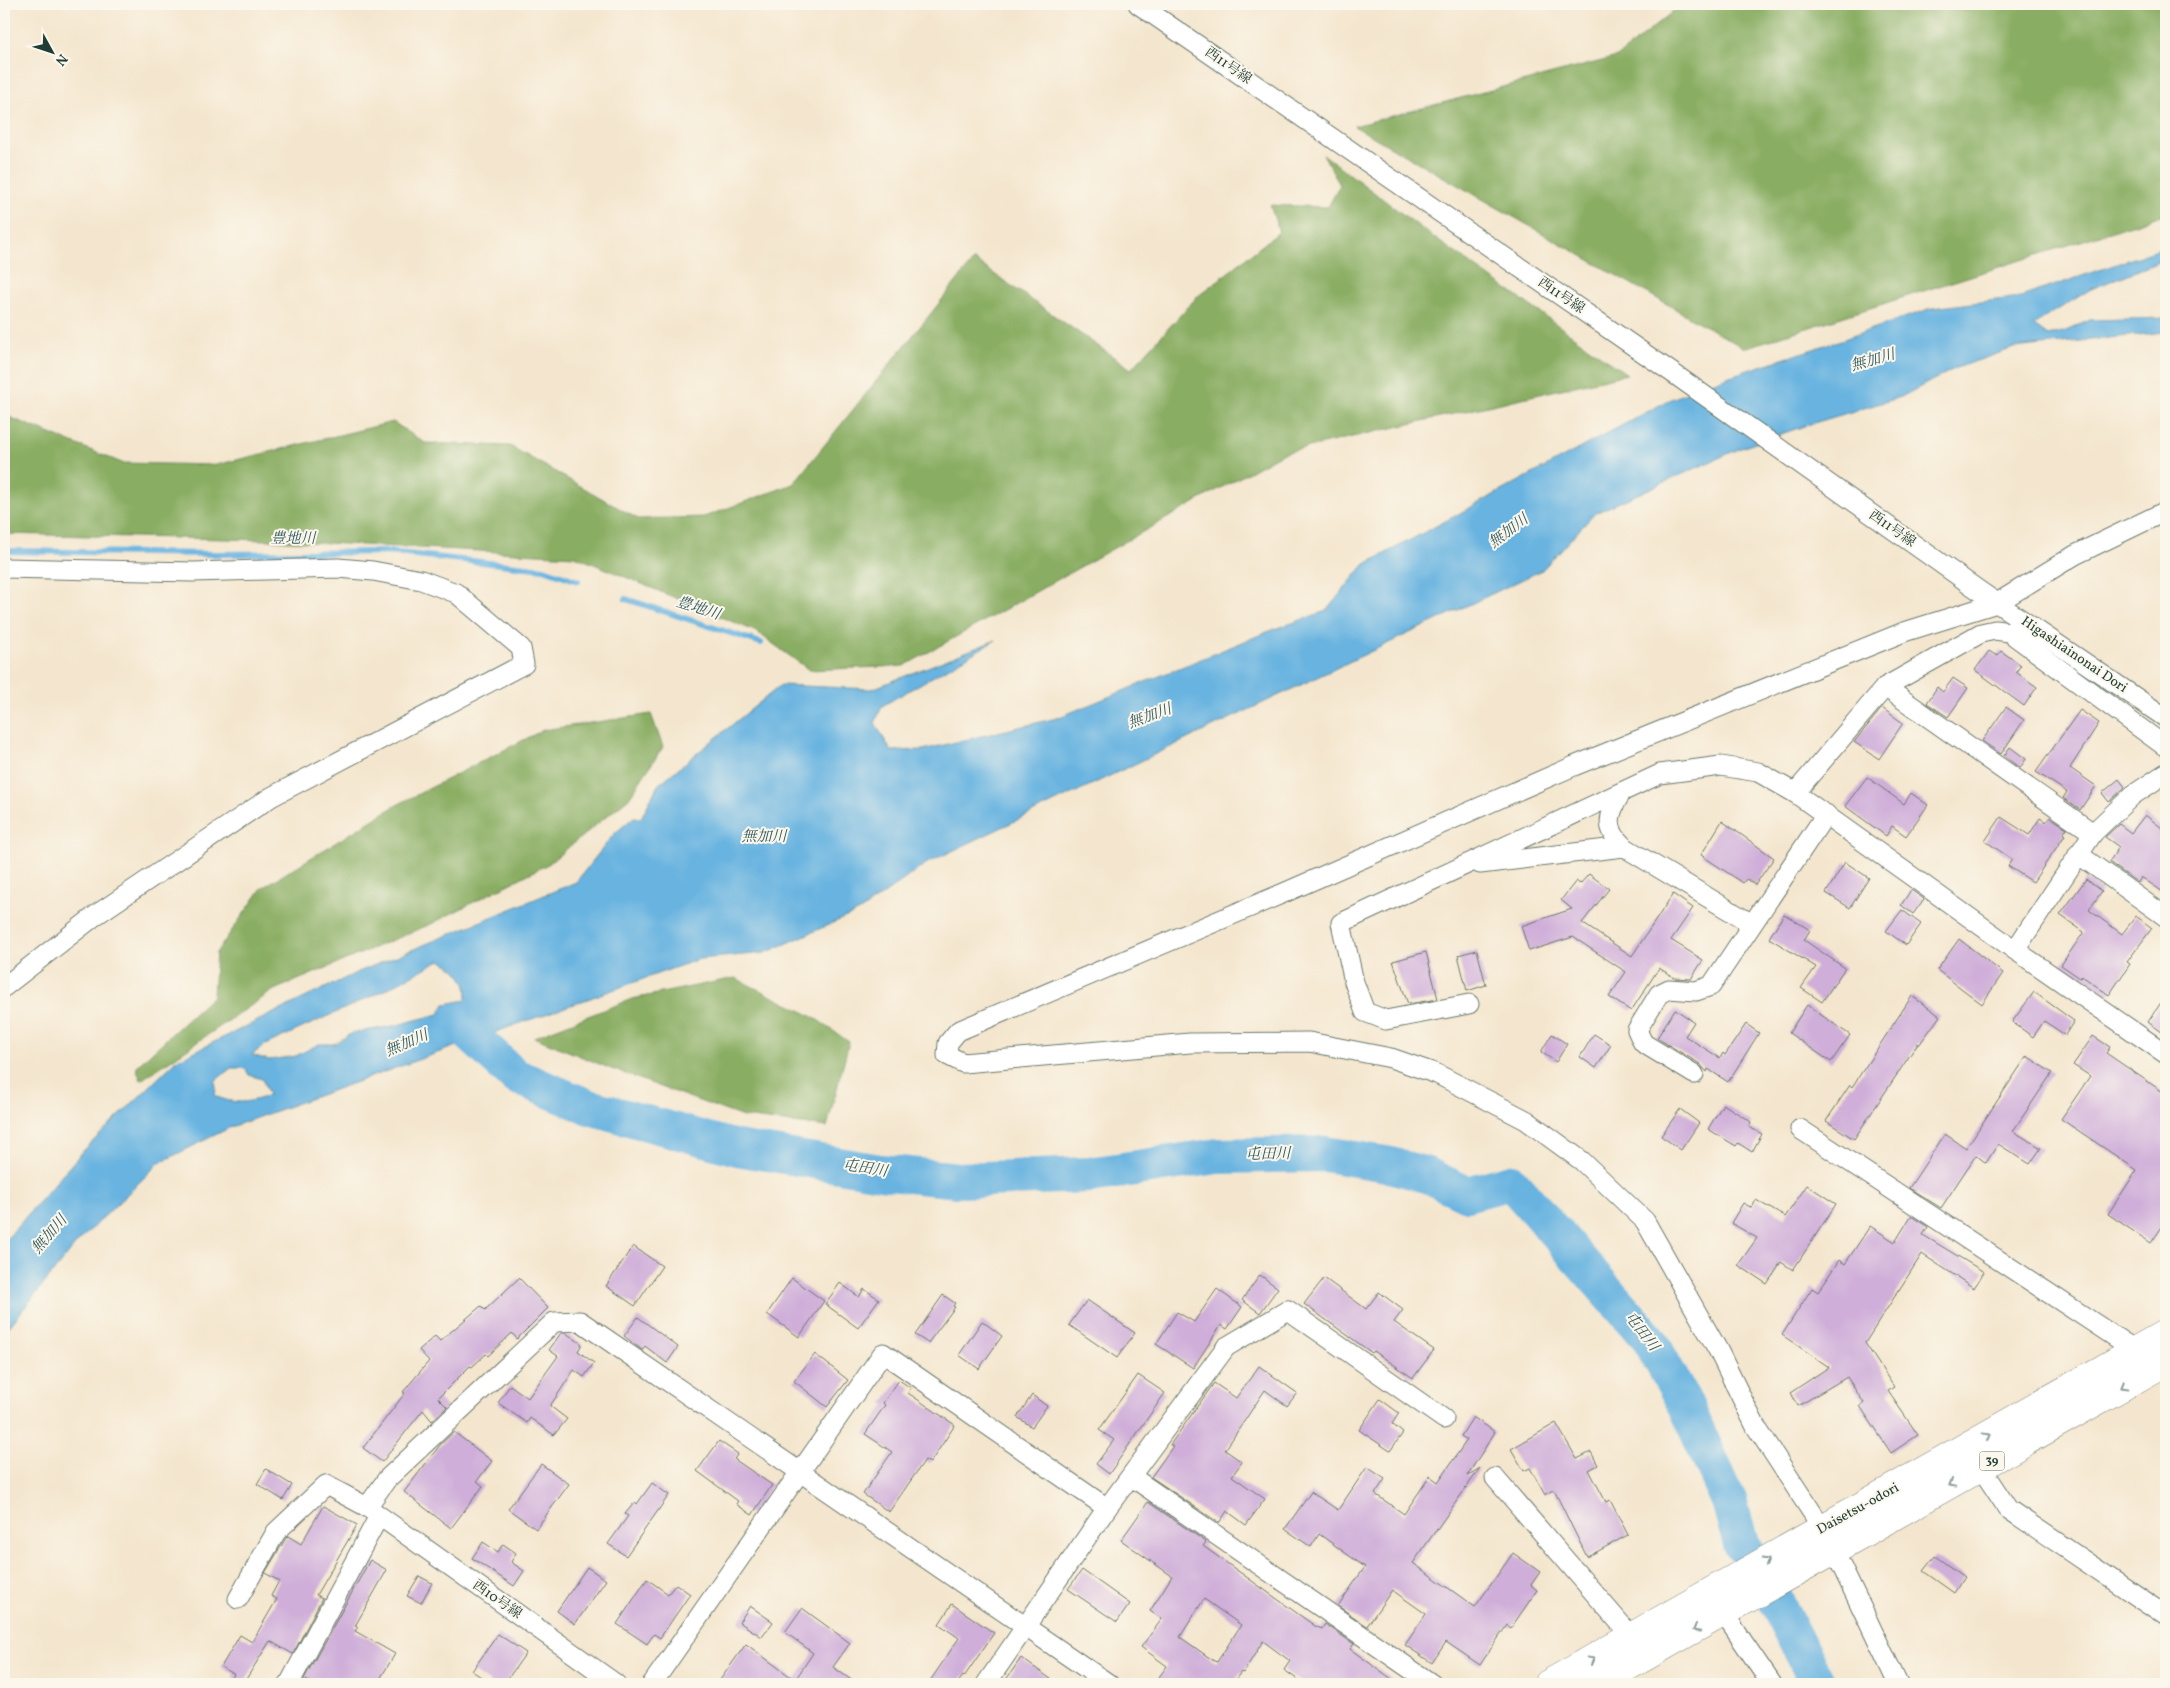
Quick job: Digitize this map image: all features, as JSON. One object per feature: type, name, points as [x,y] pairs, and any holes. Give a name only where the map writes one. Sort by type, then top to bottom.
[{"type":"highway","name":"Daisetsu-odori","points":[[1597,1684],[2135,1350],[2166,1333]]},
{"type":"highway","name":"Daisetsu-odori","points":[[1821,1544],[1981,1468],[2166,1362]]},
{"type":"highway","name":"Daisetsu-odori","points":[[1548,1684],[1632,1637],[1730,1601]]},
{"type":"street","name":"西11号線","points":[[1138,4],[1677,376],[1981,592]]},
{"type":"street","points":[[1898,1684],[1756,1427],[1718,1350],[1645,1221],[1582,1161],[1526,1120],[1436,1074],[1391,1058],[1309,1042],[1190,1043],[963,1063],[947,1055],[948,1044],[958,1031],[1286,892],[1574,766],[1904,632],[1997,603],[2075,556],[2166,511]]},
{"type":"street","points":[[4,568],[193,572],[338,568],[373,571],[421,580],[456,593],[521,648],[524,664],[272,797],[96,915],[4,987]]},
{"type":"street","name":"Higashiainonai Dori","points":[[1981,592],[2166,718]]},
{"type":"street","points":[[1795,793],[1886,687],[1981,633],[1995,630],[2008,632],[2166,747]]},
{"type":"street","points":[[1886,687],[2093,833]]},
{"type":"street","points":[[1469,1004],[1386,1020],[1366,1012],[1354,982],[1341,923],[1660,774],[1721,766],[1758,772],[1795,793],[2015,950],[2166,1054]]},
{"type":"street","points":[[2015,950],[2093,833],[2133,795],[2166,773]]},
{"type":"street","points":[[1621,793],[1611,810],[1610,823],[1613,836],[1624,847],[1752,924]]},
{"type":"street","points":[[1694,1074],[1643,1043],[1637,1030],[1659,994],[1669,989],[1696,991],[1711,986],[1826,814]]},
{"type":"street","points":[[1465,865],[1624,847]]},
{"type":"street","points":[[2078,854],[2166,917]]},
{"type":"street","points":[[1800,1129],[2135,1350]]},
{"type":"street","points":[[986,1684],[1107,1508],[1132,1477],[1226,1347],[1288,1310],[1444,1419]]},
{"type":"street","points":[[289,1684],[387,1479],[554,1322],[580,1320],[1109,1684]]},
{"type":"street","points":[[652,1684],[883,1352],[1107,1508]]},
{"type":"street","points":[[1981,1468],[2008,1509],[2166,1616]]},
{"type":"street","points":[[1132,1477],[1432,1684]]},
{"type":"street","points":[[1495,1478],[1632,1637]]},
{"type":"street","name":"西10号線","points":[[238,1599],[276,1532],[326,1485],[373,1511],[616,1684]]},
{"type":"street","points":[[1730,1601],[1772,1684]]},
{"type":"green space","points":[[1682,4],[2166,4],[2166,214],[1744,348],[1354,126],[1617,57]]},
{"type":"green space","points":[[1323,154],[1433,237],[1627,374],[1283,453],[904,666],[809,670],[757,632],[575,556],[268,540],[4,534],[4,415],[122,463],[216,465],[393,422],[425,443],[510,446],[638,519],[704,517],[793,484],[974,260],[1131,369],[1197,297],[1279,232],[1270,205],[1328,207],[1340,185]]},
{"type":"green space","points":[[651,714],[663,747],[629,798],[548,864],[431,924],[274,990],[141,1080],[136,1067],[213,996],[216,953],[262,888],[395,806],[543,730]]},
{"type":"green space","points":[[735,978],[812,1016],[849,1042],[827,1127],[743,1117],[609,1068],[534,1037],[632,999]]},
{"type":"water","name":"無加川","points":[[2166,247],[2166,259],[2091,289],[2033,325],[2048,336],[2066,331],[2090,320],[2166,318],[2166,332],[2014,348],[1956,368],[1901,397],[1807,425],[1741,448],[1595,513],[1542,570],[927,863],[860,911],[765,953],[699,959],[231,1127],[159,1163],[77,1243],[4,1333],[4,1242],[82,1152],[177,1060],[356,973],[576,882],[614,834],[634,817],[641,818],[658,785],[781,685],[872,689],[996,640],[882,706],[875,723],[891,751],[923,750],[1057,718],[1267,632],[1326,611],[1364,565],[1671,399],[1727,377],[1932,308],[2021,297]],"holes":[[[440,960],[461,976],[467,993],[466,1000],[445,1004],[439,1014],[389,1027],[352,1033],[334,1044],[319,1044],[296,1056],[269,1060],[252,1055],[265,1045],[383,991]],[[231,1068],[245,1068],[249,1075],[262,1079],[269,1095],[242,1102],[229,1101],[215,1096],[215,1081]]]},
{"type":"building","points":[[1989,651],[1997,656],[2001,651],[2021,665],[2016,672],[2037,687],[2024,706],[1975,670]]},
{"type":"building","points":[[1953,678],[1968,688],[1948,717],[1927,703],[1937,687],[1943,692]]},
{"type":"building","points":[[2006,707],[2024,720],[2001,754],[1982,741]]},
{"type":"building","points":[[1882,708],[1903,723],[1879,759],[1854,742]]},
{"type":"building","points":[[2080,710],[2099,723],[2070,768],[2096,786],[2080,810],[2063,798],[2067,792],[2036,772]]},
{"type":"building","points":[[2010,747],[2026,759],[2020,768],[2004,756]]},
{"type":"building","points":[[1867,777],[1904,804],[1911,793],[1928,805],[1906,836],[1892,826],[1886,836],[1845,806]]},
{"type":"building","points":[[2119,779],[2125,787],[2109,802],[2102,793]]},
{"type":"building","points":[[2145,815],[2166,831],[2166,894],[2141,877],[2138,883],[2109,862],[2119,847],[2105,837],[2119,824],[2131,833]]},
{"type":"building","points":[[2001,817],[2029,835],[2040,818],[2046,822],[2050,817],[2067,828],[2063,834],[2065,835],[2033,882],[2008,866],[2012,859],[1985,841]]},
{"type":"building","points":[[1722,821],[1774,858],[1755,885],[1746,879],[1743,883],[1701,855]]},
{"type":"building","points":[[1845,862],[1869,878],[1850,908],[1826,893]]},
{"type":"building","points":[[1589,874],[1609,889],[1582,923],[1632,956],[1673,894],[1693,908],[1671,940],[1703,960],[1691,979],[1675,978],[1659,968],[1631,1011],[1609,997],[1626,972],[1573,937],[1529,951],[1521,926],[1572,909],[1561,900],[1576,881],[1580,884]]},
{"type":"building","points":[[2086,879],[2102,891],[2089,910],[2122,934],[2136,916],[2152,928],[2127,962],[2130,964],[2109,995],[2082,976],[2080,978],[2061,965],[2084,932],[2060,915]]},
{"type":"building","points":[[1911,890],[1924,899],[1913,914],[1901,905]]},
{"type":"building","points":[[1902,910],[1921,924],[1906,945],[1886,931]]},
{"type":"building","points":[[1784,914],[1810,930],[1804,940],[1845,968],[1822,1002],[1801,988],[1816,967],[1769,938]]},
{"type":"building","points":[[1959,939],[2003,973],[1982,1004],[1937,970]]},
{"type":"building","points":[[1477,950],[1486,985],[1467,991],[1458,955]]},
{"type":"building","points":[[1426,952],[1438,999],[1408,1004],[1393,961]]},
{"type":"building","points":[[2034,992],[2074,1021],[2065,1035],[2044,1021],[2033,1037],[2012,1022]]},
{"type":"building","points":[[2166,995],[2166,1035],[2148,1022]]},
{"type":"building","points":[[1912,996],[1940,1016],[1919,1045],[1918,1043],[1854,1139],[1826,1121],[1850,1085],[1852,1087]]},
{"type":"building","points":[[1807,1005],[1850,1035],[1831,1062],[1789,1033]]},
{"type":"building","points":[[1675,1009],[1694,1022],[1685,1036],[1720,1058],[1723,1053],[1725,1055],[1746,1024],[1759,1033],[1728,1082],[1708,1069],[1707,1072],[1700,1064],[1657,1038]]},
{"type":"building","points":[[1552,1034],[1567,1044],[1556,1062],[1541,1052]]},
{"type":"building","points":[[1594,1034],[1611,1045],[1596,1068],[1580,1057]]},
{"type":"building","points":[[2093,1036],[2110,1047],[2106,1053],[2166,1094],[2166,1221],[2151,1243],[2108,1214],[2137,1170],[2061,1119],[2090,1076],[2073,1065]]},
{"type":"building","points":[[2027,1056],[2052,1073],[2013,1131],[2041,1148],[2030,1164],[1998,1144],[1986,1163],[1976,1155],[1941,1208],[1909,1188],[1945,1134],[1966,1148]]},
{"type":"building","points":[[1723,1104],[1751,1122],[1749,1127],[1762,1134],[1752,1152],[1738,1143],[1736,1146],[1708,1129]]},
{"type":"building","points":[[1680,1109],[1699,1123],[1681,1150],[1661,1136]]},
{"type":"building","points":[[1807,1185],[1836,1204],[1793,1270],[1781,1262],[1767,1284],[1738,1265],[1757,1238],[1731,1223],[1743,1203],[1752,1208],[1756,1200],[1785,1217]]},
{"type":"building","points":[[1911,1216],[1928,1227],[1923,1235],[1984,1272],[1974,1288],[1922,1254],[1865,1343],[1894,1387],[1888,1391],[1918,1435],[1891,1453],[1860,1406],[1864,1403],[1847,1377],[1798,1406],[1790,1393],[1829,1367],[1782,1335],[1812,1288],[1818,1292],[1839,1260],[1845,1264],[1870,1226],[1895,1242]]},
{"type":"building","points":[[633,1246],[662,1266],[635,1306],[606,1286]]},
{"type":"building","points":[[1260,1275],[1278,1288],[1260,1313],[1242,1300]]},
{"type":"building","points":[[519,1278],[548,1308],[517,1339],[512,1333],[488,1356],[486,1354],[472,1367],[470,1366],[438,1398],[447,1407],[432,1421],[423,1410],[382,1462],[363,1448],[405,1393],[403,1392],[429,1361],[419,1350],[435,1336],[440,1341],[481,1306],[485,1310]]},
{"type":"building","points":[[792,1278],[824,1301],[799,1337],[767,1314]]},
{"type":"building","points":[[1324,1278],[1366,1309],[1379,1292],[1403,1310],[1394,1322],[1434,1350],[1413,1378],[1374,1351],[1372,1353],[1304,1304]]},
{"type":"building","points":[[840,1283],[859,1297],[864,1289],[879,1299],[858,1328],[825,1304]]},
{"type":"building","points":[[1217,1289],[1242,1307],[1227,1329],[1221,1325],[1193,1368],[1156,1344],[1177,1312],[1194,1322]]},
{"type":"building","points":[[943,1295],[955,1303],[953,1306],[955,1307],[928,1343],[915,1335]]},
{"type":"building","points":[[1087,1300],[1135,1333],[1117,1358],[1069,1325]]},
{"type":"building","points":[[638,1317],[678,1347],[667,1363],[645,1346],[642,1350],[624,1336]]},
{"type":"building","points":[[982,1321],[1002,1336],[979,1369],[959,1355]]},
{"type":"building","points":[[561,1333],[566,1333],[582,1344],[578,1351],[594,1363],[584,1377],[574,1370],[550,1406],[567,1419],[554,1435],[530,1418],[527,1423],[498,1403],[510,1385],[528,1398],[558,1356],[549,1350]]},
{"type":"building","points":[[815,1354],[848,1380],[827,1407],[794,1381]]},
{"type":"building","points":[[1259,1366],[1297,1393],[1287,1406],[1265,1390],[1225,1450],[1242,1462],[1232,1476],[1265,1499],[1246,1525],[1227,1511],[1219,1523],[1151,1477],[1173,1446],[1170,1445],[1214,1383],[1236,1398]]},
{"type":"building","points":[[1138,1375],[1165,1393],[1109,1474],[1096,1464],[1114,1440],[1099,1430]]},
{"type":"building","points":[[899,1380],[911,1388],[908,1393],[955,1425],[930,1463],[925,1460],[889,1512],[863,1494],[892,1452],[865,1434]]},
{"type":"building","points":[[1032,1395],[1047,1406],[1032,1427],[1017,1417]]},
{"type":"building","points":[[1380,1399],[1399,1413],[1392,1424],[1403,1433],[1390,1451],[1359,1430]]},
{"type":"building","points":[[1473,1417],[1495,1432],[1467,1476],[1480,1468],[1413,1563],[1475,1607],[1513,1553],[1540,1572],[1531,1585],[1537,1590],[1511,1628],[1507,1625],[1480,1665],[1446,1642],[1432,1663],[1405,1645],[1426,1614],[1392,1590],[1367,1626],[1338,1606],[1365,1567],[1319,1534],[1311,1547],[1285,1529],[1311,1492],[1338,1510],[1367,1467],[1385,1479],[1375,1494],[1404,1514],[1430,1476],[1438,1482],[1467,1440],[1461,1436]]},
{"type":"building","points":[[1556,1423],[1577,1459],[1591,1452],[1598,1465],[1589,1470],[1606,1502],[1610,1500],[1628,1535],[1587,1557],[1554,1490],[1545,1495],[1530,1468],[1524,1471],[1511,1449]]},
{"type":"building","points":[[454,1432],[492,1461],[477,1481],[483,1486],[451,1528],[404,1492],[440,1445]]},
{"type":"building","points":[[719,1441],[738,1454],[734,1459],[772,1485],[752,1515],[736,1504],[738,1501],[697,1471]]},
{"type":"building","points":[[541,1464],[569,1484],[536,1529],[508,1509]]},
{"type":"building","points":[[266,1469],[292,1485],[283,1500],[257,1484]]},
{"type":"building","points":[[652,1483],[669,1495],[626,1556],[608,1544],[628,1516],[625,1514],[635,1502],[637,1504]]},
{"type":"building","points":[[1148,1502],[1206,1542],[1203,1546],[1315,1626],[1322,1629],[1325,1624],[1354,1644],[1350,1649],[1399,1684],[1304,1684],[1284,1670],[1290,1661],[1263,1641],[1243,1673],[1241,1672],[1232,1684],[1154,1684],[1167,1666],[1141,1647],[1162,1619],[1150,1611],[1172,1576],[1121,1540]],"holes":[[[1204,1599],[1241,1625],[1217,1662],[1180,1637]]]},
{"type":"building","points":[[323,1506],[357,1525],[316,1595],[322,1598],[293,1654],[270,1641],[243,1684],[232,1678],[234,1674],[221,1667],[240,1635],[252,1642],[277,1599],[271,1596],[279,1581],[265,1573],[286,1538],[288,1536],[301,1544]]},
{"type":"building","points":[[483,1542],[498,1552],[503,1544],[516,1553],[511,1562],[524,1571],[514,1586],[472,1558]]},
{"type":"building","points":[[1935,1556],[1964,1577],[1954,1593],[1923,1571]]},
{"type":"building","points":[[370,1560],[387,1570],[355,1626],[358,1627],[355,1631],[395,1654],[377,1684],[313,1684],[304,1679]]},
{"type":"building","points":[[587,1567],[606,1580],[575,1624],[557,1611]]},
{"type":"building","points":[[1082,1570],[1130,1604],[1117,1622],[1068,1589]]},
{"type":"building","points":[[419,1576],[432,1583],[421,1603],[407,1596]]},
{"type":"building","points":[[647,1579],[668,1594],[676,1584],[690,1594],[660,1638],[654,1634],[647,1644],[617,1624]]},
{"type":"building","points":[[952,1604],[994,1633],[964,1677],[957,1684],[928,1684],[959,1638],[939,1624]]},
{"type":"building","points":[[750,1606],[773,1622],[762,1637],[739,1622]]},
{"type":"building","points":[[802,1608],[850,1643],[833,1667],[857,1684],[717,1684],[746,1644],[795,1680],[813,1653],[785,1632]]},
{"type":"building","points":[[498,1634],[526,1653],[504,1684],[492,1684],[472,1671]]},
{"type":"building","points":[[1021,1658],[1058,1684],[1003,1684]]},
{"type":"waterway","name":"豊地川","points":[[4,551],[216,554],[389,552],[544,569],[578,581]]},
{"type":"waterway","name":"豊地川","points":[[626,599],[761,643]]},
{"type":"waterway","name":"屯田川","points":[[458,1023],[515,1076],[589,1107],[737,1148],[880,1172],[958,1180],[1089,1175],[1218,1156],[1325,1154],[1386,1164],[1427,1175],[1467,1194],[1511,1182],[1650,1340],[1685,1404],[1729,1501],[1741,1543],[1763,1577],[1818,1684]]}]
